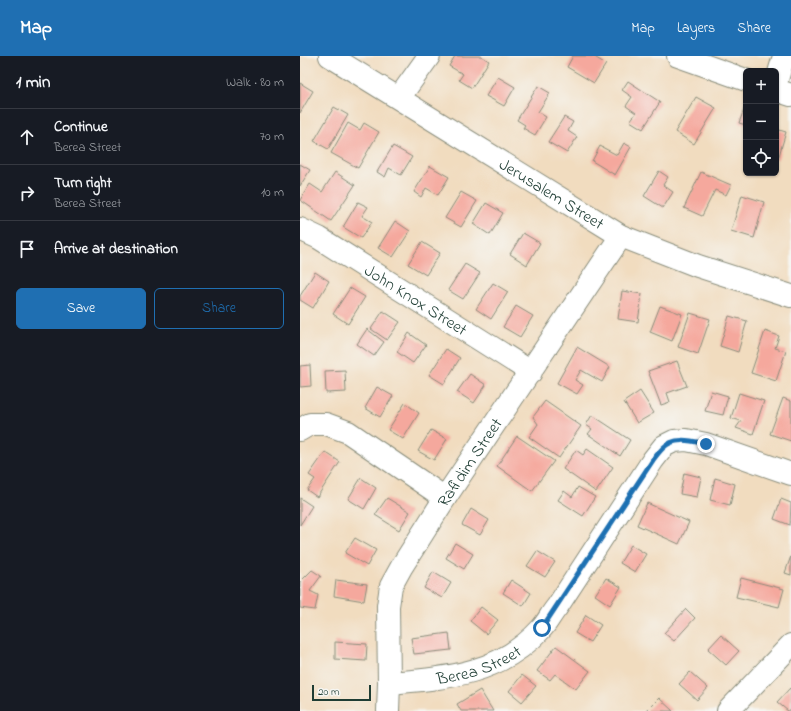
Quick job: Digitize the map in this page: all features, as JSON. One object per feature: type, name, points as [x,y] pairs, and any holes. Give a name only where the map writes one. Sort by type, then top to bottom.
[{"type":"street","name":"Jerusalem Street","points":[[330,56],[621,236],[698,266],[791,296]]},
{"type":"street","points":[[399,98],[429,56]]},
{"type":"street","points":[[678,56],[743,79]]},
{"type":"street","points":[[779,73],[784,56]]},
{"type":"street","points":[[779,91],[791,95]]},
{"type":"street","name":"John Knox Street","points":[[300,229],[326,243],[530,372]]},
{"type":"street","name":"Rafidim Street","points":[[388,711],[388,606],[392,586],[402,566],[445,498],[621,236]]},
{"type":"street","points":[[300,430],[310,424],[326,424],[348,432],[445,498]]},
{"type":"street","name":"Berea Street","points":[[389,682],[447,677],[486,667],[509,656],[527,643],[542,628],[557,607],[653,460],[664,446],[674,441],[686,440],[706,444],[791,474]]},
{"type":"street","points":[[728,711],[791,645]]},
{"type":"building","points":[[455,56],[481,56],[489,61],[472,88],[459,80],[463,74],[449,66]]},
{"type":"building","points":[[573,56],[593,56],[606,64],[594,83],[567,67]]},
{"type":"building","points":[[498,77],[515,87],[504,106],[486,96]]},
{"type":"building","points":[[628,81],[660,102],[643,129],[630,121],[636,113],[626,106],[632,97],[622,90]]},
{"type":"building","points":[[300,83],[313,91],[300,113]]},
{"type":"building","points":[[538,86],[550,93],[538,112],[546,117],[535,135],[523,128],[525,125],[517,120]]},
{"type":"building","points":[[696,97],[716,108],[694,144],[675,132]]},
{"type":"building","points":[[334,107],[348,115],[328,149],[314,141]]},
{"type":"building","points":[[743,112],[743,124],[739,123]]},
{"type":"building","points":[[564,117],[573,122],[568,131],[577,137],[567,153],[548,142]]},
{"type":"building","points":[[348,123],[360,130],[364,123],[379,132],[358,168],[331,153]]},
{"type":"building","points":[[779,130],[786,132],[779,156]]},
{"type":"building","points":[[624,143],[631,147],[615,175],[592,161],[600,146],[617,155]]},
{"type":"building","points":[[393,146],[412,157],[401,175],[389,168],[385,177],[377,172]]},
{"type":"building","points":[[300,164],[310,170],[300,186]]},
{"type":"building","points":[[430,166],[449,177],[438,195],[426,188],[421,197],[414,192]]},
{"type":"building","points":[[659,171],[668,177],[663,185],[673,192],[663,208],[644,196]]},
{"type":"building","points":[[335,172],[355,185],[331,221],[300,200],[310,184],[322,192]]},
{"type":"building","points":[[701,172],[731,185],[726,195],[715,190],[702,216],[684,208]]},
{"type":"building","points":[[461,192],[477,201],[461,227],[445,218]]},
{"type":"building","points":[[742,195],[764,202],[754,238],[731,231]]},
{"type":"building","points":[[358,202],[368,207],[362,216],[372,222],[361,238],[343,227]]},
{"type":"building","points":[[486,203],[503,213],[490,235],[473,224]]},
{"type":"building","points":[[395,221],[410,231],[393,257],[378,248]]},
{"type":"building","points":[[523,233],[540,243],[527,265],[510,254]]},
{"type":"building","points":[[422,242],[440,253],[426,275],[408,264]]},
{"type":"building","points":[[465,264],[480,273],[463,299],[448,290]]},
{"type":"building","points":[[315,272],[329,281],[313,308],[300,300],[300,296]]},
{"type":"building","points":[[493,283],[508,292],[491,319],[476,309]]},
{"type":"building","points":[[350,288],[365,297],[348,324],[333,314]]},
{"type":"building","points":[[622,291],[642,294],[638,322],[618,319]]},
{"type":"building","points":[[516,306],[533,316],[520,337],[503,327]]},
{"type":"building","points":[[660,306],[682,314],[672,341],[650,332]]},
{"type":"building","points":[[383,311],[400,322],[387,340],[371,329]]},
{"type":"building","points":[[690,313],[710,319],[698,354],[678,347]]},
{"type":"building","points":[[729,316],[747,321],[738,352],[720,346]]},
{"type":"building","points":[[367,329],[384,342],[374,356],[357,344]]},
{"type":"building","points":[[765,331],[779,336],[775,348],[786,351],[776,381],[751,373]]},
{"type":"building","points":[[409,333],[426,345],[413,363],[397,352]]},
{"type":"building","points":[[577,347],[610,367],[602,382],[581,370],[575,380],[583,385],[577,394],[557,383]]},
{"type":"building","points":[[446,349],[460,358],[444,384],[429,375]]},
{"type":"building","points":[[677,361],[687,386],[667,393],[670,402],[661,405],[648,371]]},
{"type":"building","points":[[310,365],[311,386],[300,387],[300,366]]},
{"type":"building","points":[[345,370],[346,392],[326,393],[325,371]]},
{"type":"building","points":[[470,374],[486,385],[474,403],[457,392]]},
{"type":"building","points":[[377,387],[393,396],[380,417],[365,408]]},
{"type":"building","points":[[640,391],[654,413],[637,423],[624,402]]},
{"type":"building","points":[[711,391],[728,396],[723,415],[705,411]]},
{"type":"building","points":[[739,393],[764,401],[753,434],[736,428],[741,421],[731,418]]},
{"type":"building","points":[[783,398],[791,401],[791,441],[770,434]]},
{"type":"building","points":[[545,401],[581,426],[559,458],[529,437],[538,424],[533,417]]},
{"type":"building","points":[[405,403],[419,413],[403,439],[388,430]]},
{"type":"building","points":[[592,415],[630,440],[620,456],[588,434],[592,429],[586,425]]},
{"type":"building","points":[[431,430],[447,439],[434,460],[418,451]]},
{"type":"building","points":[[517,436],[554,461],[532,491],[497,466]]},
{"type":"building","points":[[587,449],[613,467],[596,492],[563,469],[576,450],[583,455]]},
{"type":"building","points":[[325,452],[340,462],[317,497],[307,490],[315,479],[309,475]]},
{"type":"building","points":[[684,473],[701,477],[697,497],[680,494]]},
{"type":"building","points":[[361,478],[376,488],[364,509],[348,499]]},
{"type":"building","points":[[715,478],[735,484],[730,505],[710,500]]},
{"type":"building","points":[[578,487],[595,497],[583,516],[558,500],[564,491],[572,497]]},
{"type":"building","points":[[300,498],[312,506],[300,525]]},
{"type":"building","points":[[387,498],[410,512],[399,530],[375,515]]},
{"type":"building","points":[[781,499],[791,503],[790,525],[774,519]]},
{"type":"building","points":[[647,503],[689,522],[679,544],[637,525]]},
{"type":"building","points":[[471,509],[489,520],[480,535],[462,525]]},
{"type":"building","points":[[355,538],[376,550],[367,566],[345,553]]},
{"type":"building","points":[[455,543],[473,554],[464,569],[446,558]]},
{"type":"building","points":[[631,545],[646,554],[635,572],[620,563]]},
{"type":"building","points":[[537,551],[555,562],[545,577],[527,566]]},
{"type":"building","points":[[791,556],[791,575],[785,573]]},
{"type":"building","points":[[312,570],[321,576],[310,591],[318,595],[315,610],[300,608],[300,582]]},
{"type":"building","points":[[433,572],[451,583],[442,598],[424,588]]},
{"type":"building","points":[[606,578],[621,587],[610,605],[595,595]]},
{"type":"building","points":[[741,578],[784,589],[779,607],[736,597]]},
{"type":"building","points":[[336,580],[367,584],[364,601],[334,596]]},
{"type":"building","points":[[511,580],[531,593],[523,606],[503,593]]},
{"type":"building","points":[[481,607],[498,620],[486,634],[470,621]]},
{"type":"building","points":[[686,609],[695,618],[674,641],[664,633]]},
{"type":"building","points":[[586,615],[601,625],[590,642],[575,633]]},
{"type":"building","points":[[449,633],[451,650],[414,654],[411,638]]},
{"type":"building","points":[[721,635],[739,651],[726,665],[708,649]]},
{"type":"building","points":[[335,642],[367,644],[366,661],[335,659]]},
{"type":"building","points":[[556,646],[590,671],[576,689],[555,674],[550,680],[537,671]]},
{"type":"building","points":[[690,672],[708,688],[697,700],[679,684]]},
{"type":"building","points":[[522,675],[536,686],[522,702],[509,691]]},
{"type":"building","points":[[790,688],[791,711],[788,711],[777,702]]},
{"type":"building","points":[[480,690],[493,711],[461,711],[457,704]]},
{"type":"building","points":[[659,698],[673,711],[646,711]]},
{"type":"route","points":[[542,628],[653,460],[664,446],[674,441],[686,440],[706,444]]}]
